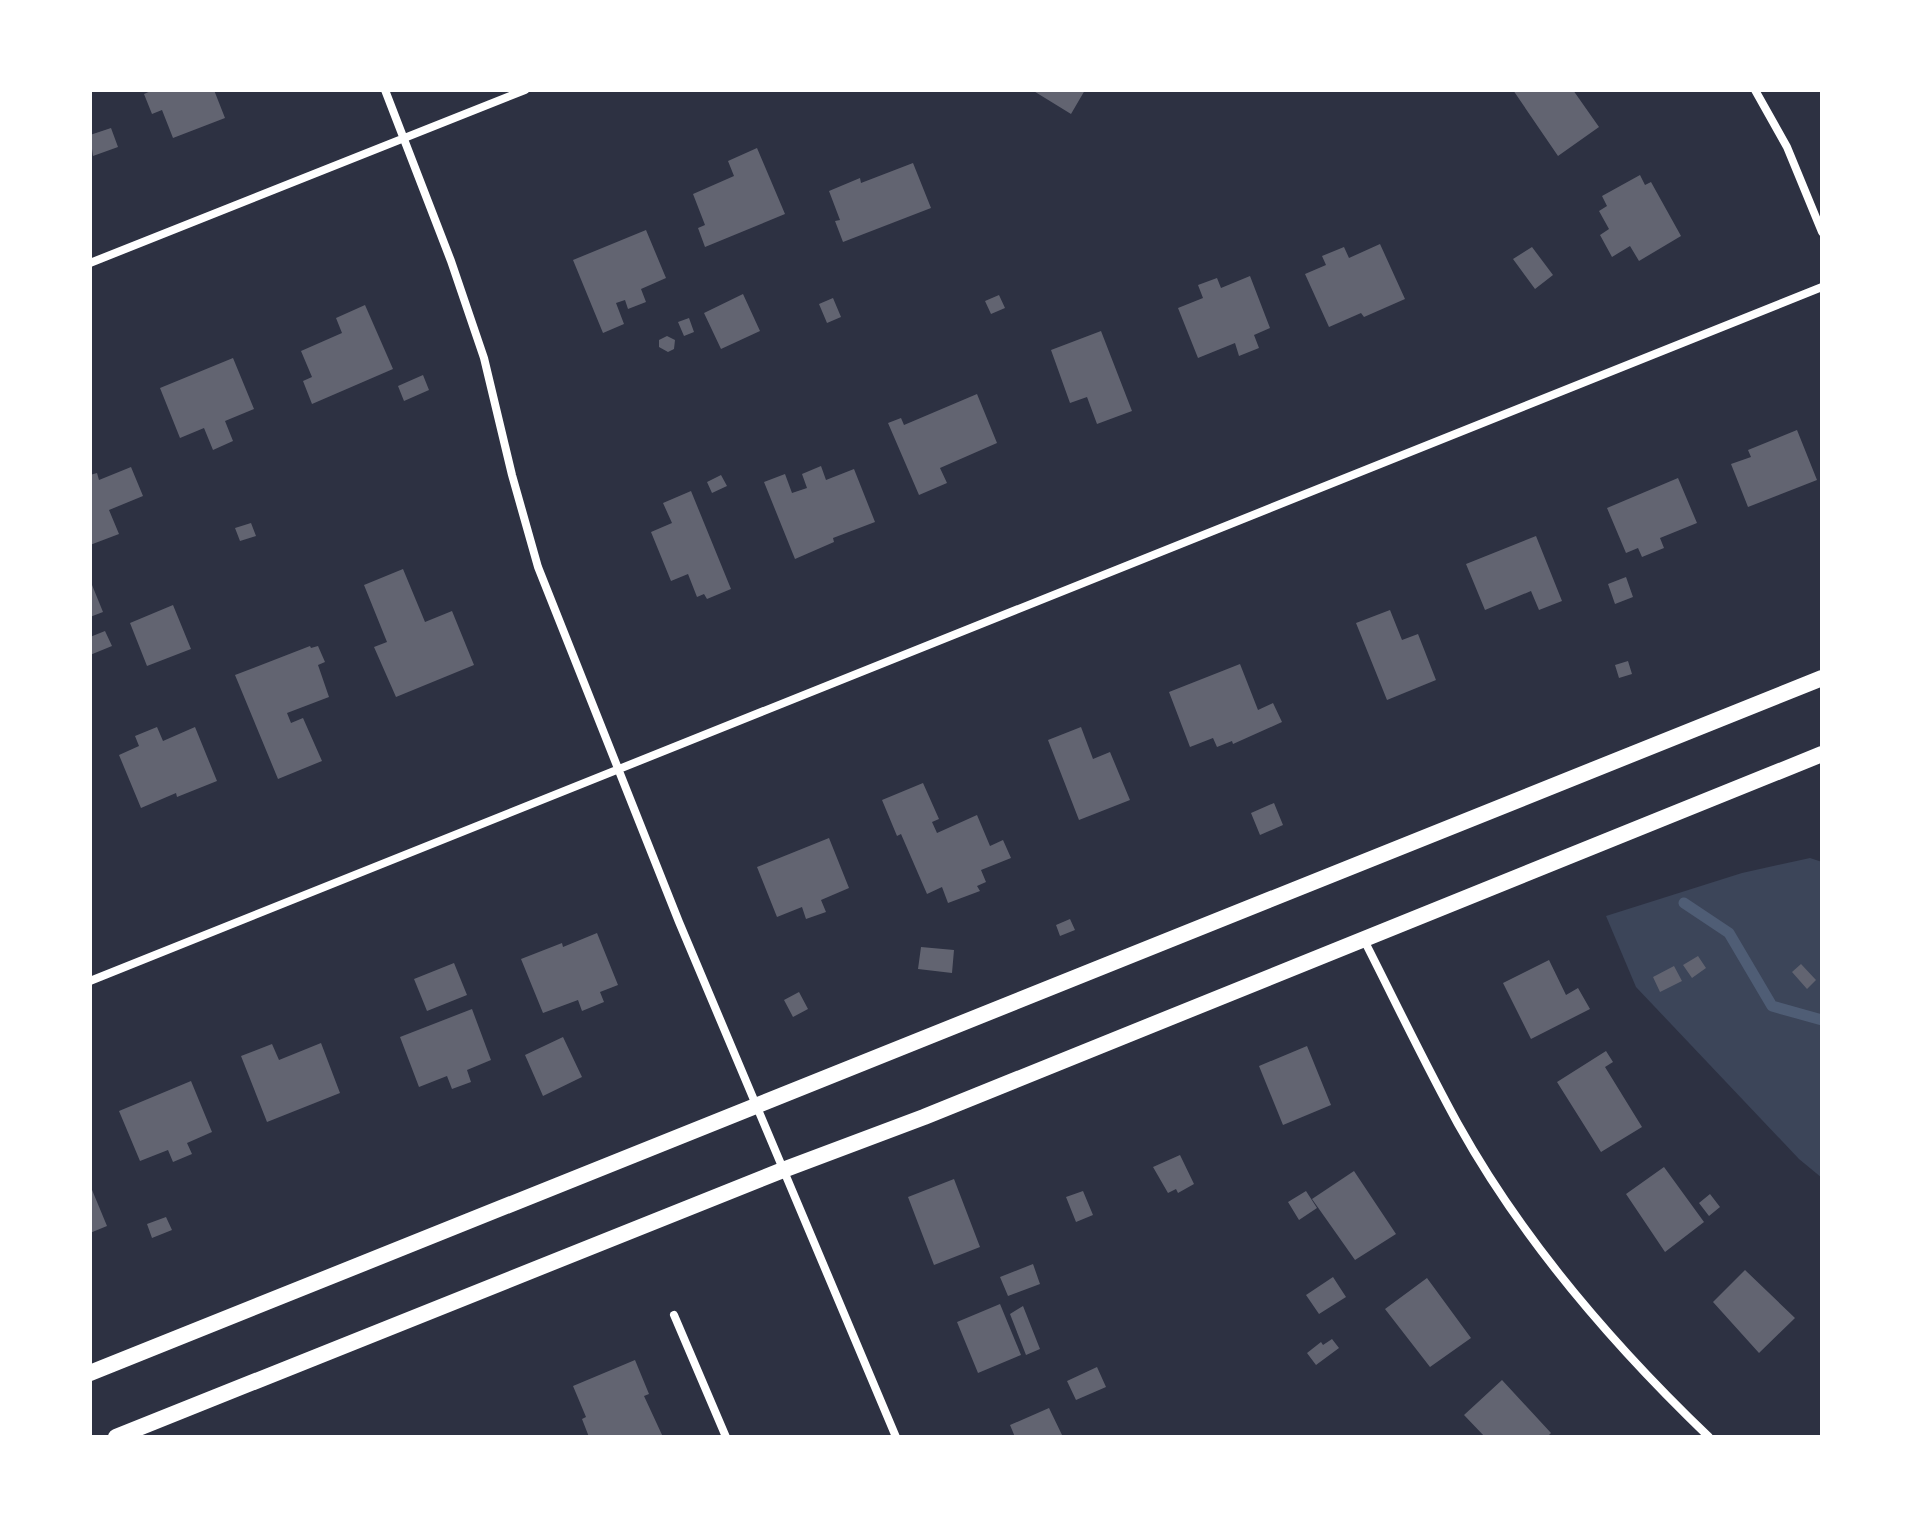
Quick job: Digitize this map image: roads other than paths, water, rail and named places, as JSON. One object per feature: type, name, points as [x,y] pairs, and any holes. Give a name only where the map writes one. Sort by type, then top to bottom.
[{"type":"main road","points":[[90,1373],[1822,678]]},
{"type":"main road","points":[[116,1437],[783,1170],[924,1117],[1822,754]]},
{"type":"street","points":[[385,90],[451,261],[484,358],[538,567],[679,922],[896,1437]]},
{"type":"street","points":[[90,263],[525,90]]},
{"type":"street","points":[[1755,90],[1787,147],[1822,232]]},
{"type":"street","points":[[90,981],[1822,287]]},
{"type":"street","points":[[1364,940],[1459,1126],[1521,1223],[1589,1312],[1670,1400],[1709,1437]]},
{"type":"street","points":[[674,1315],[726,1437]]},
{"type":"waterway","points":[[1684,903],[1729,933],[1772,1006],[1822,1020]]}]
